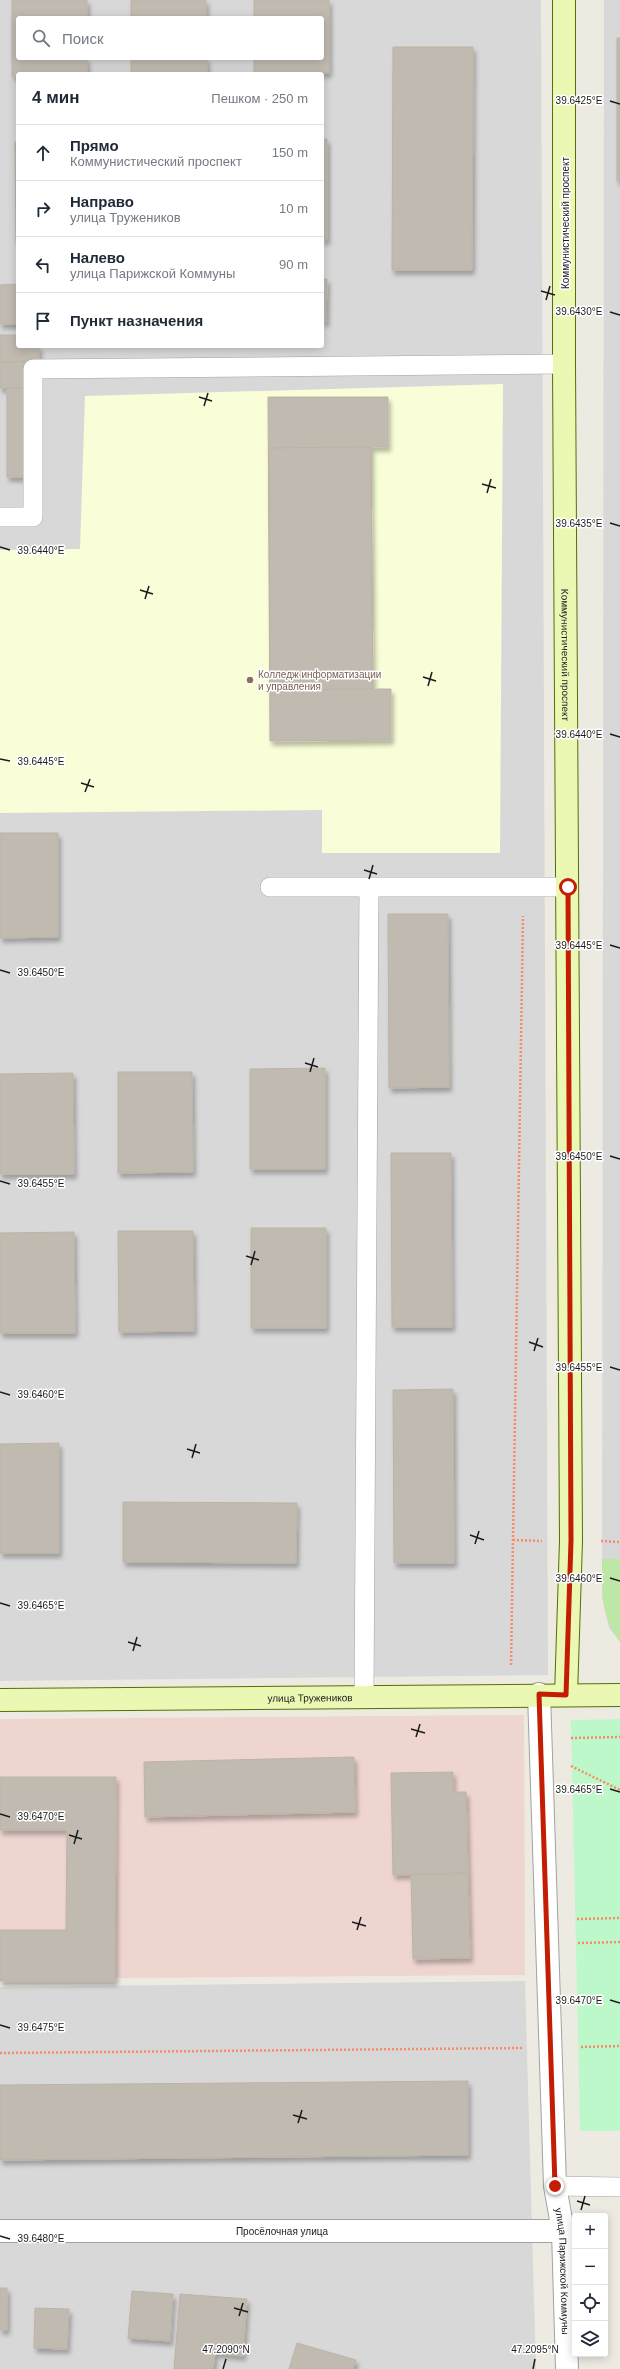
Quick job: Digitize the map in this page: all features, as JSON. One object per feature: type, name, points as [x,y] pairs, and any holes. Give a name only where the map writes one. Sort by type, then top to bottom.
[{"type":"main road","name":"Коммунистический проспект","points":[[564,0],[564,364],[571,1541],[566,1695]]},
{"type":"main road","name":"улица Тружеников","points":[[0,1700],[539,1694],[620,1695]]},
{"type":"street","name":"улица Парижской Коммуны","points":[[539,1694],[555,2186],[563,2231],[566,2369]]},
{"type":"street","name":"Просёлочная улица","points":[[0,2231],[563,2231]]},
{"type":"lane","points":[[0,517],[33,517],[33,369],[564,364]]},
{"type":"lane","points":[[270,887],[568,887]]},
{"type":"lane","points":[[364,1697],[369,887]]},
{"type":"lane","points":[[555,2186],[620,2187]]},
{"type":"path","points":[[510,1695],[523,887]]},
{"type":"path","points":[[563,1763],[620,1790]]},
{"type":"path","points":[[547,1920],[620,1918]]},
{"type":"path","points":[[547,1944],[620,1942]]},
{"type":"path","points":[[0,2053],[551,2048],[620,2046]]},
{"type":"shaded area","points":[[0,0],[541,0],[548,1675],[0,1681]]},
{"type":"shaded area","points":[[604,0],[620,0],[620,1642],[609,1628],[602,1597]]},
{"type":"shaded area","name":"Колледж информатизации и управления","points":[[503,384],[500,853],[322,853],[322,810],[0,813],[0,550],[80,549],[85,396]]},
{"type":"shaded area","points":[[524,1715],[525,1975],[0,1979],[0,1719]]},
{"type":"shaded area","points":[[620,1719],[620,2131],[580,2131],[571,1720]]},
{"type":"shaded area","points":[[525,1981],[536,2369],[0,2369],[0,1987]]},
{"type":"green space","points":[[602,1559],[620,1559],[620,1642],[613,1632],[606,1612],[602,1592]]},
{"type":"building","points":[[12,0],[87,0],[87,16],[16,16],[16,60],[87,60],[87,72],[16,72],[16,76],[12,76]]},
{"type":"building","points":[[131,0],[206,0],[206,16],[131,16]]},
{"type":"building","points":[[254,0],[329,0],[329,73],[254,72],[254,60],[324,60],[324,16],[254,16]]},
{"type":"building","points":[[617,38],[620,38],[620,181],[617,181]]},
{"type":"building","points":[[393,47],[473,47],[472,270],[392,270]]},
{"type":"building","points":[[131,60],[207,60],[207,72],[131,72]]},
{"type":"building","points":[[324,139],[327,139],[327,240],[324,240]]},
{"type":"building","points":[[15,142],[16,142],[16,243]]},
{"type":"building","points":[[324,279],[327,279],[326,322],[324,322]]},
{"type":"building","points":[[16,284],[16,324],[0,324],[0,285]]},
{"type":"building","points":[[0,335],[16,335],[16,348],[39,348],[39,362],[0,362]]},
{"type":"building","points":[[28,361],[28,388],[0,388],[0,362]]},
{"type":"building","points":[[7,388],[28,388],[28,477],[7,477]]},
{"type":"building","points":[[268,397],[388,397],[388,447],[371,447],[373,689],[391,689],[391,740],[270,741]]},
{"type":"building","points":[[371,447],[373,689],[270,690],[269,448]]},
{"type":"building","points":[[0,833],[58,833],[58,937],[0,938]]},
{"type":"building","points":[[388,914],[448,914],[449,1087],[389,1088]]},
{"type":"building","points":[[325,1068],[325,1169],[250,1169],[250,1069]]},
{"type":"building","points":[[118,1072],[192,1072],[193,1172],[118,1173]]},
{"type":"building","points":[[73,1073],[74,1174],[0,1174],[0,1074]]},
{"type":"building","points":[[391,1153],[451,1153],[452,1327],[392,1327]]},
{"type":"building","points":[[251,1228],[326,1228],[326,1328],[251,1328]]},
{"type":"building","points":[[118,1231],[193,1231],[194,1331],[119,1332]]},
{"type":"building","points":[[74,1232],[75,1333],[0,1333],[0,1233]]},
{"type":"building","points":[[453,1389],[454,1563],[394,1563],[393,1390]]},
{"type":"building","points":[[59,1443],[59,1553],[0,1553],[0,1444]]},
{"type":"building","points":[[123,1502],[297,1503],[296,1563],[123,1562]]},
{"type":"building","points":[[354,1757],[355,1812],[145,1817],[144,1762]]},
{"type":"building","points":[[453,1772],[453,1792],[466,1792],[468,1873],[393,1875],[391,1773]]},
{"type":"building","points":[[0,1777],[116,1777],[115,1981],[0,1981],[0,1930],[66,1930],[67,1830],[0,1830]]},
{"type":"building","points":[[468,1873],[470,1958],[413,1959],[411,1875]]},
{"type":"building","points":[[468,2081],[468,2155],[0,2160],[0,2085]]},
{"type":"building","points":[[0,2288],[7,2288],[7,2330],[0,2330]]},
{"type":"building","points":[[132,2291],[173,2294],[170,2341],[128,2338]]},
{"type":"building","points":[[180,2294],[247,2299],[243,2356],[215,2353],[213,2369],[174,2369]]},
{"type":"building","points":[[35,2308],[69,2309],[67,2349],[34,2348]]},
{"type":"building","points":[[297,2343],[356,2360],[353,2369],[289,2369]]},
{"type":"place","name":"Колледж информатизации и управления","points":[[250,680]]},
{"type":"route","points":[[555,2186],[539,1694],[566,1695],[571,1541],[568,887]]}]
